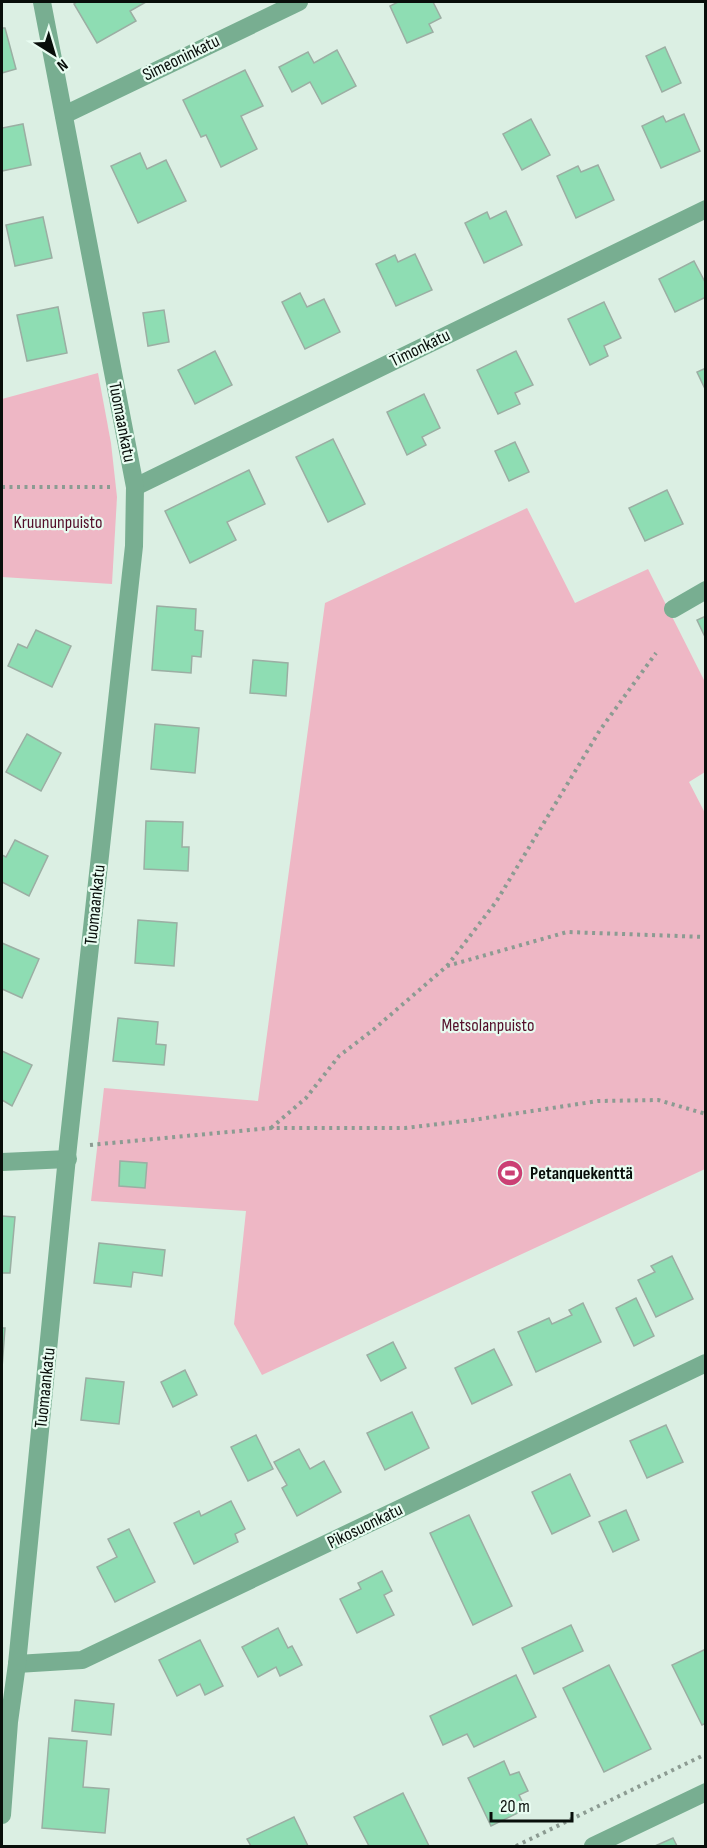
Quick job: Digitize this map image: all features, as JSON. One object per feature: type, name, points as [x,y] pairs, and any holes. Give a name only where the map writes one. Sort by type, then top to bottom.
[{"type":"street","name":"Tuomaankatu","points":[[2,1815],[5,1722],[17,1664],[68,1153],[134,546],[135,487],[42,2]]},
{"type":"street","name":"Simeoninkatu","points":[[64,115],[299,2]]},
{"type":"street","name":"Timonkatu","points":[[135,487],[705,209]]},
{"type":"street","points":[[673,609],[705,590]]},
{"type":"street","points":[[2,1162],[68,1153]]},
{"type":"street","name":"Pikosuonkatu","points":[[17,1664],[82,1660],[705,1363]]},
{"type":"street","points":[[593,1846],[705,1792]]},
{"type":"path","points":[[2,487],[135,487]]},
{"type":"path","points":[[271,1128],[306,1098],[339,1056],[447,966],[496,902],[600,730],[656,653]]},
{"type":"path","points":[[447,966],[567,932],[705,937]]},
{"type":"path","points":[[68,1153],[271,1128],[405,1128],[598,1101],[658,1100],[705,1114]]},
{"type":"path","points":[[516,1846],[705,1755]]},
{"type":"green space","name":"Kruununpuisto","points":[[98,373],[111,443],[117,497],[112,584],[2,577],[2,399]]},
{"type":"green space","name":"Metsolanpuisto","points":[[527,508],[575,603],[648,569],[705,682],[705,772],[689,782],[706,815],[705,1169],[262,1375],[234,1324],[246,1211],[91,1201],[104,1088],[258,1101],[325,603]]},
{"type":"building","points":[[77,2],[146,2],[130,11],[136,21],[97,43],[74,4]]},
{"type":"building","points":[[398,2],[433,2],[441,18],[429,24],[433,32],[407,43],[390,6]]},
{"type":"building","points":[[2,28],[5,28],[16,69],[2,73]]},
{"type":"building","points":[[665,47],[681,83],[662,92],[646,56]]},
{"type":"building","points":[[337,50],[356,86],[322,104],[310,82],[292,92],[279,67],[308,52],[314,63]]},
{"type":"building","points":[[245,70],[263,106],[241,116],[257,149],[221,167],[206,135],[201,137],[183,100]]},
{"type":"building","points":[[684,114],[700,151],[661,168],[642,126],[663,116],[666,122]]},
{"type":"building","points":[[531,119],[550,155],[522,170],[503,134]]},
{"type":"building","points":[[23,124],[31,165],[2,171],[2,128]]},
{"type":"building","points":[[140,153],[147,169],[166,160],[186,201],[138,223],[111,166]]},
{"type":"building","points":[[598,165],[614,200],[576,218],[557,176],[578,166],[581,172]]},
{"type":"building","points":[[506,211],[522,245],[484,263],[465,223],[487,212],[490,219]]},
{"type":"building","points":[[43,217],[52,258],[15,266],[6,225]]},
{"type":"building","points":[[415,254],[432,290],[396,306],[376,264],[395,255],[398,262]]},
{"type":"building","points":[[694,261],[706,284],[706,297],[675,312],[659,279]]},
{"type":"building","points":[[300,293],[307,307],[324,299],[340,332],[305,349],[282,302]]},
{"type":"building","points":[[604,302],[621,338],[604,346],[608,356],[590,365],[568,319]]},
{"type":"building","points":[[58,307],[67,353],[27,361],[17,315]]},
{"type":"building","points":[[164,310],[169,342],[148,346],[143,313]]},
{"type":"building","points":[[215,351],[232,385],[195,404],[178,370]]},
{"type":"building","points":[[516,351],[533,385],[515,393],[520,404],[498,414],[477,370]]},
{"type":"building","points":[[706,368],[706,391],[697,372]]},
{"type":"building","points":[[424,394],[440,428],[422,437],[426,445],[407,455],[387,412]]},
{"type":"building","points":[[333,439],[365,504],[328,522],[296,457]]},
{"type":"building","points":[[515,442],[529,472],[509,481],[495,451]]},
{"type":"building","points":[[249,470],[265,504],[227,522],[236,540],[190,563],[165,511]]},
{"type":"building","points":[[667,490],[683,524],[645,541],[629,508]]},
{"type":"building","points":[[157,606],[196,609],[195,630],[203,631],[201,657],[192,656],[191,673],[152,670]]},
{"type":"building","points":[[706,616],[706,639],[697,620]]},
{"type":"building","points":[[36,630],[71,646],[52,687],[8,666],[18,644],[27,648]]},
{"type":"building","points":[[253,660],[288,663],[286,696],[250,693]]},
{"type":"building","points":[[155,724],[199,728],[195,773],[151,769]]},
{"type":"building","points":[[27,734],[61,753],[41,791],[6,772]]},
{"type":"building","points":[[146,821],[183,822],[182,847],[189,847],[188,871],[144,869]]},
{"type":"building","points":[[15,840],[48,856],[29,896],[2,882],[2,855],[6,857]]},
{"type":"building","points":[[138,920],[177,923],[174,966],[135,963]]},
{"type":"building","points":[[2,943],[39,959],[22,998],[2,989]]},
{"type":"building","points":[[118,1018],[158,1022],[156,1044],[166,1045],[164,1065],[113,1061]]},
{"type":"building","points":[[2,1051],[32,1065],[12,1106],[2,1100]]},
{"type":"building","points":[[120,1161],[147,1163],[145,1188],[119,1186]]},
{"type":"building","points":[[2,1216],[15,1217],[10,1273],[2,1273]]},
{"type":"building","points":[[99,1243],[165,1250],[162,1276],[133,1272],[131,1287],[94,1283]]},
{"type":"building","points":[[672,1256],[693,1299],[656,1317],[638,1280],[655,1272],[651,1266]]},
{"type":"building","points":[[636,1298],[654,1336],[634,1346],[616,1308]]},
{"type":"building","points":[[583,1303],[601,1342],[536,1372],[518,1332],[549,1318],[552,1324],[572,1315],[569,1310]]},
{"type":"building","points":[[2,1328],[5,1328],[2,1368]]},
{"type":"building","points":[[393,1342],[406,1368],[381,1381],[367,1355]]},
{"type":"building","points":[[494,1349],[512,1385],[472,1404],[455,1368]]},
{"type":"building","points":[[185,1370],[197,1395],[173,1407],[161,1382]]},
{"type":"building","points":[[86,1378],[124,1382],[119,1424],[81,1420]]},
{"type":"building","points":[[412,1412],[429,1448],[385,1470],[367,1433]]},
{"type":"building","points":[[666,1425],[683,1462],[647,1478],[630,1441]]},
{"type":"building","points":[[256,1435],[273,1469],[248,1481],[231,1447]]},
{"type":"building","points":[[299,1449],[310,1469],[324,1461],[341,1492],[297,1516],[282,1488],[287,1485],[274,1462]]},
{"type":"building","points":[[570,1474],[590,1516],[552,1534],[532,1492]]},
{"type":"building","points":[[231,1501],[245,1529],[235,1534],[238,1542],[194,1564],[174,1523],[199,1511],[201,1516]]},
{"type":"building","points":[[626,1510],[639,1540],[613,1552],[599,1522]]},
{"type":"building","points":[[469,1515],[512,1606],[473,1625],[430,1533]]},
{"type":"building","points":[[129,1529],[155,1582],[115,1602],[97,1567],[117,1557],[108,1539]]},
{"type":"building","points":[[382,1571],[392,1591],[384,1595],[394,1615],[357,1633],[340,1599],[361,1589],[358,1583]]},
{"type":"building","points":[[571,1625],[583,1651],[534,1674],[522,1648]]},
{"type":"building","points":[[278,1628],[288,1648],[292,1646],[302,1665],[280,1676],[276,1667],[258,1677],[242,1647]]},
{"type":"building","points":[[200,1640],[223,1686],[205,1695],[200,1684],[177,1696],[159,1660]]},
{"type":"building","points":[[706,1649],[706,1723],[702,1725],[672,1665]]},
{"type":"building","points":[[609,1665],[651,1749],[604,1772],[563,1688]]},
{"type":"building","points":[[516,1675],[536,1717],[474,1747],[467,1734],[443,1745],[430,1716]]},
{"type":"building","points":[[75,1700],[114,1704],[111,1735],[72,1731]]},
{"type":"building","points":[[49,1738],[87,1741],[83,1787],[109,1789],[105,1833],[42,1828]]},
{"type":"building","points":[[504,1761],[510,1775],[519,1772],[528,1791],[519,1795],[526,1809],[491,1826],[468,1778]]},
{"type":"building","points":[[403,1793],[429,1846],[369,1846],[354,1817]]},
{"type":"building","points":[[294,1817],[308,1846],[251,1846],[247,1839]]},
{"type":"building","points":[[673,1838],[677,1846],[655,1846]]},
{"type":"place","name":"Petanquekenttä","points":[[510,1173]]}]
